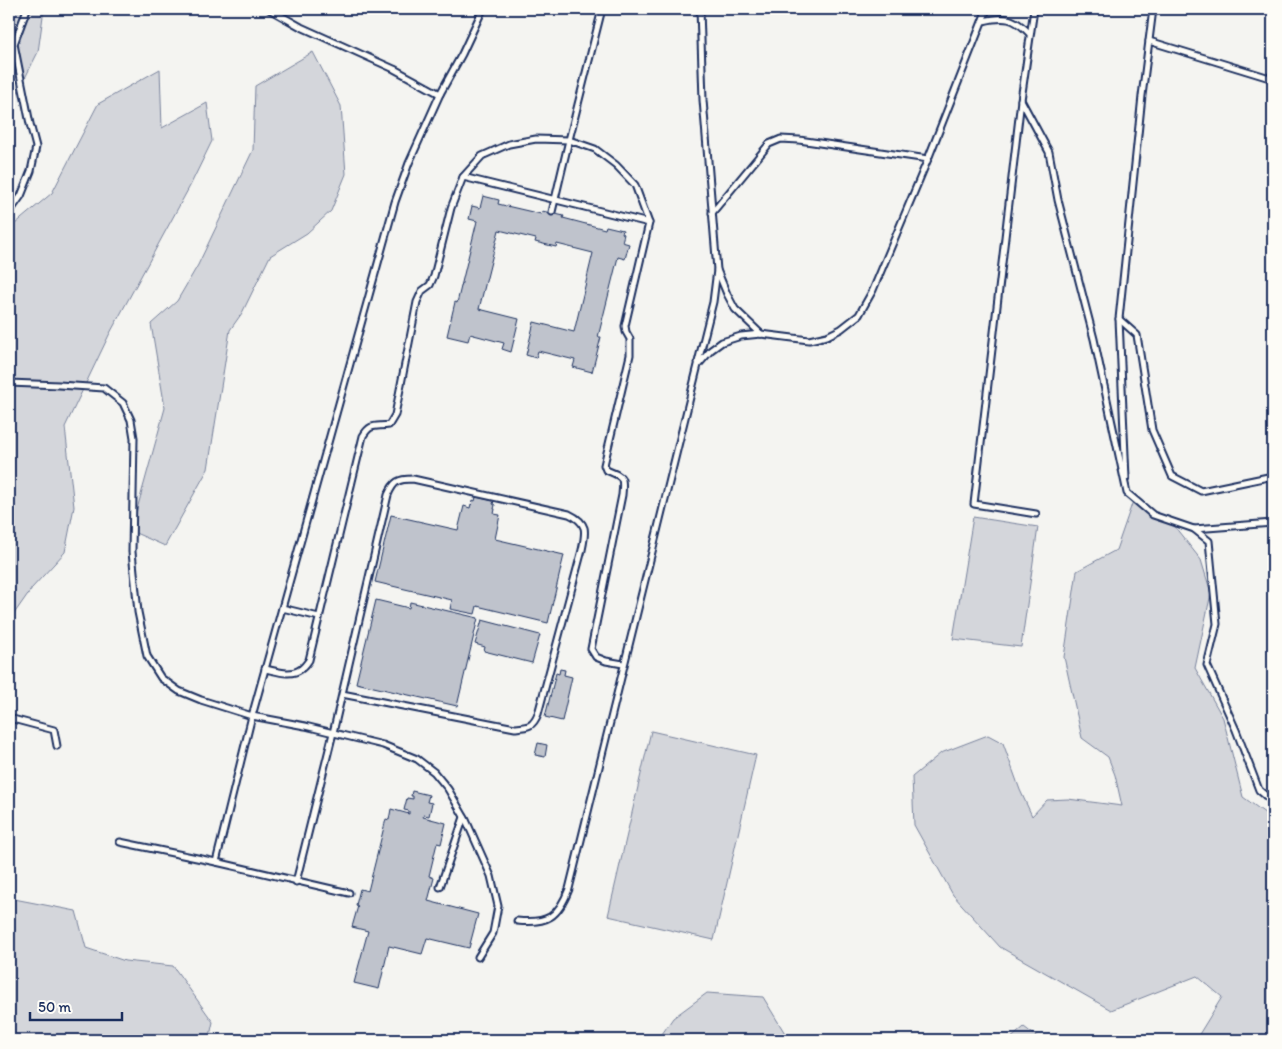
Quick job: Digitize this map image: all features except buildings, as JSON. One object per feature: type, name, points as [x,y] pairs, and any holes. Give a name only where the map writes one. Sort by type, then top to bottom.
[{"type":"lane","points":[[9,213],[20,196],[31,171],[36,147],[14,44],[27,9]]},
{"type":"lane","points":[[269,9],[394,69],[440,94]]},
{"type":"lane","points":[[216,862],[252,716],[395,202],[409,163],[440,94],[462,54],[483,9]]},
{"type":"lane","points":[[552,212],[602,9]]},
{"type":"lane","points":[[517,921],[533,923],[551,917],[562,906],[569,889],[712,302],[717,270],[703,100],[700,9]]},
{"type":"lane","points":[[698,365],[711,350],[722,342],[741,336],[761,334],[810,340],[827,336],[841,329],[860,314],[873,290],[928,159],[987,9]]},
{"type":"lane","points":[[1034,9],[1021,100],[974,504],[1036,514]]},
{"type":"lane","points":[[1127,493],[1119,319],[1153,9]]},
{"type":"lane","points":[[982,21],[997,17],[1009,19],[1021,25],[1030,34]]},
{"type":"lane","points":[[1149,41],[1273,79]]},
{"type":"lane","points":[[1021,100],[1049,152],[1058,200],[1094,338],[1127,493],[1153,515],[1194,529],[1209,541],[1217,624],[1207,665],[1236,730],[1259,790],[1273,802]]},
{"type":"lane","points":[[265,669],[291,673],[302,669],[309,660],[363,436],[368,428],[389,425],[395,415],[417,302],[422,291],[430,285],[434,276],[451,208],[463,177],[482,156],[509,144],[536,139],[569,140],[595,149],[616,165],[635,185],[649,223],[625,326],[630,339],[630,355],[604,465],[606,470],[619,475],[623,482],[591,649],[596,657],[624,664]]},
{"type":"lane","points":[[712,213],[769,144],[781,139],[928,159]]},
{"type":"lane","points":[[463,177],[649,223]]},
{"type":"lane","points":[[717,270],[727,294],[736,309],[761,334]]},
{"type":"lane","points":[[1119,319],[1137,335],[1152,430],[1172,476],[1201,491],[1273,476]]},
{"type":"lane","points":[[9,383],[104,388],[123,403],[131,420],[134,438],[132,552],[138,612],[147,656],[161,678],[179,691],[252,716],[305,726],[383,745],[417,759],[434,772],[448,789],[464,817],[491,876],[498,906],[493,933],[478,957]]},
{"type":"lane","points":[[296,882],[333,733],[342,694],[388,495],[392,486],[400,479],[413,479],[569,514],[583,524],[586,533],[582,550],[538,714],[535,722],[528,727],[515,728],[342,694]]},
{"type":"lane","points":[[1194,529],[1273,523]]},
{"type":"lane","points":[[282,608],[319,617]]},
{"type":"lane","points":[[9,718],[54,730],[57,746]]},
{"type":"lane","points":[[440,886],[464,817]]},
{"type":"lane","points":[[120,842],[216,862],[349,894]]},
{"type":"shaded area","points":[[9,9],[44,9],[38,52],[9,110]]},
{"type":"shaded area","points":[[313,52],[341,106],[346,174],[331,211],[307,233],[270,256],[242,313],[230,330],[208,469],[165,546],[131,531],[165,408],[151,324],[177,301],[198,265],[253,150],[255,86]]},
{"type":"shaded area","points":[[160,69],[162,128],[207,103],[212,141],[190,186],[109,335],[65,427],[74,507],[65,552],[32,588],[9,621],[9,229],[52,193],[98,104]]},
{"type":"shaded area","points":[[1133,501],[1171,522],[1201,560],[1211,593],[1195,668],[1223,718],[1243,797],[1273,819],[1273,1040],[1200,1040],[1198,1036],[1222,997],[1197,976],[1111,1010],[1000,947],[953,895],[914,825],[912,777],[941,753],[988,735],[1003,743],[1020,790],[1032,816],[1047,800],[1068,799],[1122,806],[1115,775],[1108,757],[1082,738],[1064,657],[1077,571],[1116,550]]},
{"type":"shaded area","points":[[973,517],[1038,527],[1021,647],[953,639]]},
{"type":"shaded area","points":[[651,731],[756,755],[714,940],[608,916]]},
{"type":"shaded area","points":[[9,898],[76,911],[86,948],[125,961],[173,966],[213,1022],[209,1040],[9,1040]]},
{"type":"shaded area","points":[[707,993],[763,997],[789,1040],[658,1040],[673,1018]]},
{"type":"shaded area","points":[[1024,1027],[1041,1040],[1009,1040]]}]
